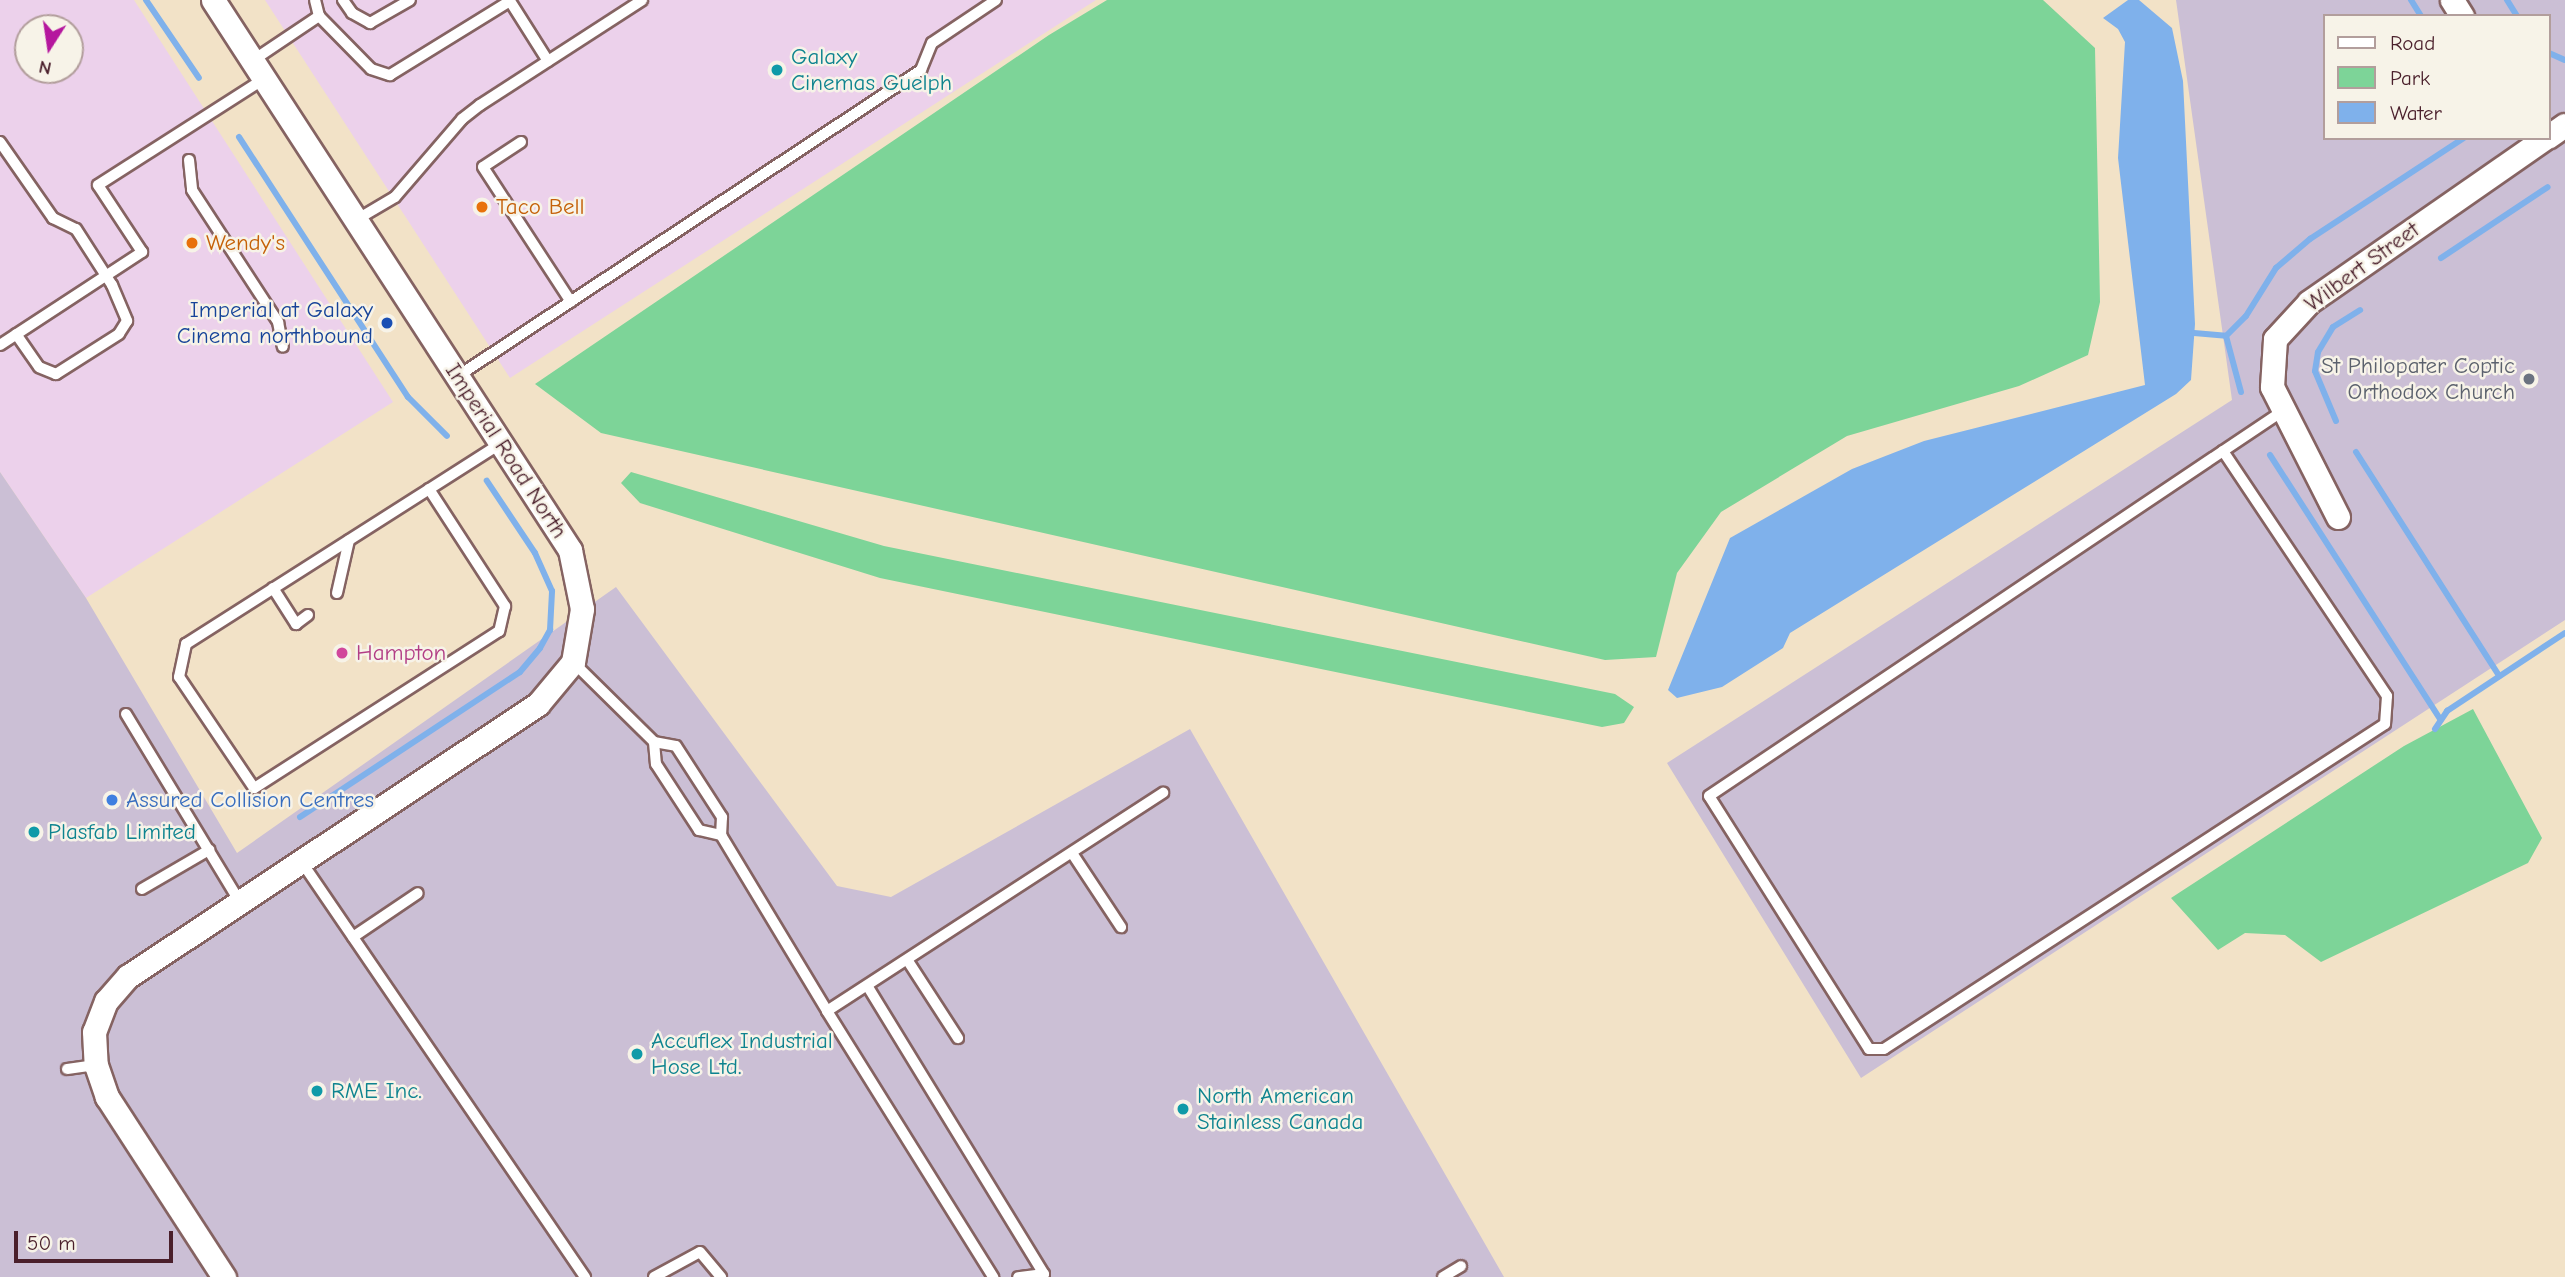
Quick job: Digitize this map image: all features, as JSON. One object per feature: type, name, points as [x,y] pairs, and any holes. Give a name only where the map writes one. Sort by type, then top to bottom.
[{"type":"street","name":"Imperial Road North","points":[[213,0],[570,550],[582,609],[573,663]]},
{"type":"street","name":"Wilbert Street","points":[[2338,517],[2272,387],[2274,339],[2309,302],[2540,140]]},
{"type":"street","points":[[224,1277],[107,1097],[96,1065],[94,1032],[106,1000],[128,976],[538,704],[573,663]]},
{"type":"lane","points":[[315,0],[319,16],[371,69],[390,75],[510,1],[548,61]]},
{"type":"lane","points":[[343,0],[352,13],[370,23],[410,0]]},
{"type":"lane","points":[[356,220],[395,197],[462,119],[642,0]]},
{"type":"lane","points":[[458,376],[921,70],[932,43],[996,0]]},
{"type":"lane","points":[[0,345],[142,252],[98,185],[258,70],[319,16]]},
{"type":"lane","points":[[0,142],[53,218],[76,229],[126,310],[127,321],[119,334],[56,374],[39,367],[16,334]]},
{"type":"lane","points":[[520,142],[483,167],[571,302]]},
{"type":"lane","points":[[189,160],[192,190],[278,322],[283,347]]},
{"type":"lane","points":[[2222,451],[2386,696],[2385,724],[1884,1049],[1869,1049],[1709,796],[2222,451],[2284,410]]},
{"type":"lane","points":[[429,489],[505,606],[499,631],[254,788],[179,677],[180,662],[186,644],[501,443]]},
{"type":"lane","points":[[337,593],[349,540]]},
{"type":"lane","points":[[273,589],[296,624],[308,615]]},
{"type":"lane","points":[[573,663],[654,742],[676,746],[722,817],[721,835],[993,1277]]},
{"type":"lane","points":[[126,714],[240,902]]},
{"type":"lane","points":[[654,742],[656,764],[699,830],[721,835]]},
{"type":"lane","points":[[827,1011],[868,987],[1163,793]]},
{"type":"lane","points":[[142,889],[209,850]]},
{"type":"lane","points":[[1072,853],[1121,927]]},
{"type":"lane","points":[[301,861],[585,1277]]},
{"type":"lane","points":[[353,937],[418,893]]},
{"type":"lane","points":[[908,961],[958,1038]]},
{"type":"lane","points":[[868,987],[1045,1275],[1018,1277]]},
{"type":"lane","points":[[67,1069],[96,1065]]},
{"type":"lane","points":[[654,1277],[700,1252],[721,1277]]},
{"type":"lane","points":[[1443,1277],[1461,1266]]},
{"type":"shaded area","points":[[0,0],[134,0],[393,402],[86,598],[0,472]]},
{"type":"shaded area","points":[[265,0],[1096,0],[510,378]]},
{"type":"shaded area","points":[[2176,0],[2565,0],[2565,620],[1861,1078],[1667,763],[2232,400]]},
{"type":"shaded area","points":[[0,472],[86,598],[237,853],[616,587],[837,886],[891,897],[1190,729],[1504,1277],[0,1277]]},
{"type":"green space","points":[[1107,0],[2043,0],[2095,48],[2100,302],[2088,355],[2019,386],[1847,436],[1721,512],[1677,573],[1656,657],[1605,660],[601,433],[535,384],[1049,35]]},
{"type":"green space","points":[[631,472],[884,546],[1615,694],[1634,707],[1624,723],[1602,727],[880,578],[640,503],[621,483]]},
{"type":"green space","points":[[2473,709],[2542,838],[2528,863],[2321,962],[2285,935],[2245,933],[2218,950],[2171,898],[2404,746]]},
{"type":"water","points":[[2128,0],[2139,0],[2172,28],[2183,81],[2195,324],[2191,380],[2176,394],[1790,633],[1783,648],[1722,687],[1677,698],[1668,690],[1730,538],[1852,469],[1924,441],[2145,385],[2118,158],[2125,42],[2118,29],[2103,18]]},
{"type":"waterway","points":[[146,0],[199,78]]},
{"type":"waterway","points":[[2411,0],[2420,14]]},
{"type":"waterway","points":[[2507,0],[2516,14]]},
{"type":"waterway","points":[[2551,54],[2565,60]]},
{"type":"waterway","points":[[239,137],[408,397],[447,436]]},
{"type":"waterway","points":[[2241,392],[2226,336],[2246,316],[2276,268],[2310,239],[2461,140]]},
{"type":"waterway","points":[[2441,258],[2548,187]]},
{"type":"waterway","points":[[2336,421],[2315,371],[2318,352],[2333,327],[2360,310]]},
{"type":"waterway","points":[[2194,333],[2226,336]]},
{"type":"waterway","points":[[2356,452],[2499,676]]},
{"type":"waterway","points":[[2270,455],[2441,720]]},
{"type":"waterway","points":[[300,817],[520,672],[540,648],[550,630],[552,591],[535,553],[487,481]]},
{"type":"waterway","points":[[2435,729],[2447,711],[2565,633]]},
{"type":"place","name":"Galaxy Cinemas Guelph","points":[[777,70]]},
{"type":"place","name":"Taco Bell","points":[[482,207]]},
{"type":"place","name":"Wendy's","points":[[192,243]]},
{"type":"place","name":"Imperial at Galaxy Cinema northbound","points":[[387,323]]},
{"type":"place","name":"St Philopater Coptic Orthodox Church","points":[[2529,379]]},
{"type":"place","name":"Hampton","points":[[342,653]]},
{"type":"place","name":"Assured Collision Centres","points":[[112,800]]},
{"type":"place","name":"Plasfab Limited","points":[[34,832]]},
{"type":"place","name":"Accuflex Industrial Hose Ltd.","points":[[637,1054]]},
{"type":"place","name":"RME Inc.","points":[[317,1091]]},
{"type":"place","name":"North American Stainless Canada","points":[[1183,1109]]}]
